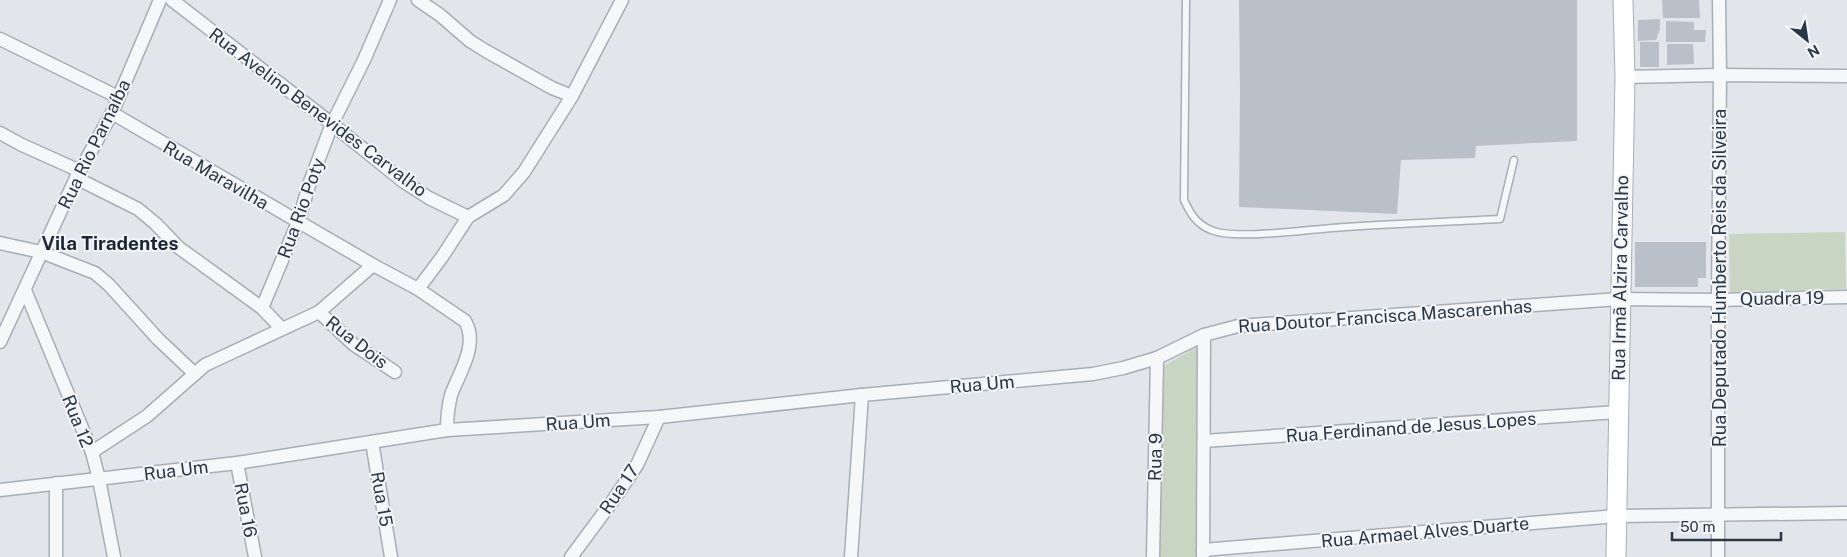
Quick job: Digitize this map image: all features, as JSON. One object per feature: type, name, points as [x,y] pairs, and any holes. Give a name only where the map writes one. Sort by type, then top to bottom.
[{"type":"street","name":"Rua Rio Parnaíba","points":[[0,342],[78,175],[112,113],[160,0]]},
{"type":"street","name":"Rua Avelino Benevides Carvalho","points":[[172,0],[404,182],[428,198],[468,218]]},
{"type":"street","name":"Rua Rio Poty","points":[[262,308],[298,222],[310,182],[332,124],[364,60],[390,0]]},
{"type":"street","points":[[418,0],[440,15],[470,41],[486,51],[552,88],[572,96]]},
{"type":"street","points":[[447,430],[448,406],[467,358],[468,328],[465,321],[459,316],[418,289],[468,218],[504,195],[524,172],[572,96],[622,0]]},
{"type":"street","name":"Rua Irmã Alzira Carvalho","points":[[1616,557],[1619,299],[1625,77],[1624,0]]},
{"type":"street","name":"Rua Deputado Humberto Reis da Silveira","points":[[1718,557],[1719,0]]},
{"type":"street","points":[[0,39],[118,97]]},
{"type":"street","points":[[1625,77],[1720,75],[1847,76]]},
{"type":"street","name":"Rua Maravilha","points":[[112,113],[298,222],[418,289]]},
{"type":"street","points":[[0,133],[138,210],[156,224],[178,246],[262,308],[281,328]]},
{"type":"street","points":[[0,243],[41,252],[95,274],[109,285],[158,339],[195,374]]},
{"type":"street","points":[[92,452],[147,416],[195,374],[217,358],[319,312],[373,265]]},
{"type":"street","name":"Rua 12","points":[[25,290],[92,452],[114,557]]},
{"type":"street","name":"Quadra 19","points":[[1619,299],[1718,300],[1847,297]]},
{"type":"street","name":"Rua Doutor Francisca Mascarenhas","points":[[1157,358],[1204,335],[1238,326],[1619,299]]},
{"type":"street","name":"Rua Dois","points":[[319,312],[352,344],[395,372]]},
{"type":"street","points":[[1203,554],[1204,335]]},
{"type":"street","name":"Rua Um","points":[[0,490],[237,462],[447,430],[659,417],[862,395],[1093,374],[1157,358]]},
{"type":"street","name":"Rua 9","points":[[1153,557],[1157,358]]},
{"type":"street","points":[[851,557],[862,395]]},
{"type":"street","name":"Rua Ferdinand de Jesus Lopes","points":[[1204,441],[1618,412]]},
{"type":"street","name":"Rua 17","points":[[572,557],[637,464],[659,417]]},
{"type":"street","name":"Rua 15","points":[[372,442],[392,557]]},
{"type":"street","name":"Rua 16","points":[[237,462],[255,557]]},
{"type":"street","points":[[56,483],[56,557]]},
{"type":"street","name":"Rua Armael Alves Duarte","points":[[1203,554],[1617,516],[1847,513]]},
{"type":"lane","points":[[1186,0],[1184,200],[1190,213],[1198,223],[1212,231],[1240,235],[1335,227],[1500,219],[1514,160]]},
{"type":"green space","points":[[1845,232],[1846,289],[1730,292],[1729,234]]},
{"type":"green space","points":[[1197,347],[1196,557],[1156,557],[1160,368]]},
{"type":"building","points":[[1239,0],[1577,0],[1577,141],[1476,146],[1475,158],[1401,160],[1397,214],[1239,207]]},
{"type":"building","points":[[1662,0],[1699,0],[1700,18],[1663,18]]},
{"type":"building","points":[[1660,19],[1660,29],[1656,40],[1638,41],[1638,20]]},
{"type":"building","points":[[1666,21],[1694,22],[1694,30],[1706,30],[1705,42],[1666,42]]},
{"type":"building","points":[[1640,42],[1659,42],[1659,67],[1640,67]]},
{"type":"building","points":[[1667,44],[1693,44],[1694,64],[1667,65]]},
{"type":"building","points":[[1635,242],[1706,242],[1706,278],[1698,278],[1698,287],[1635,287]]},
{"type":"district","name":"Vila Tiradentes","points":[[110,243]]}]
